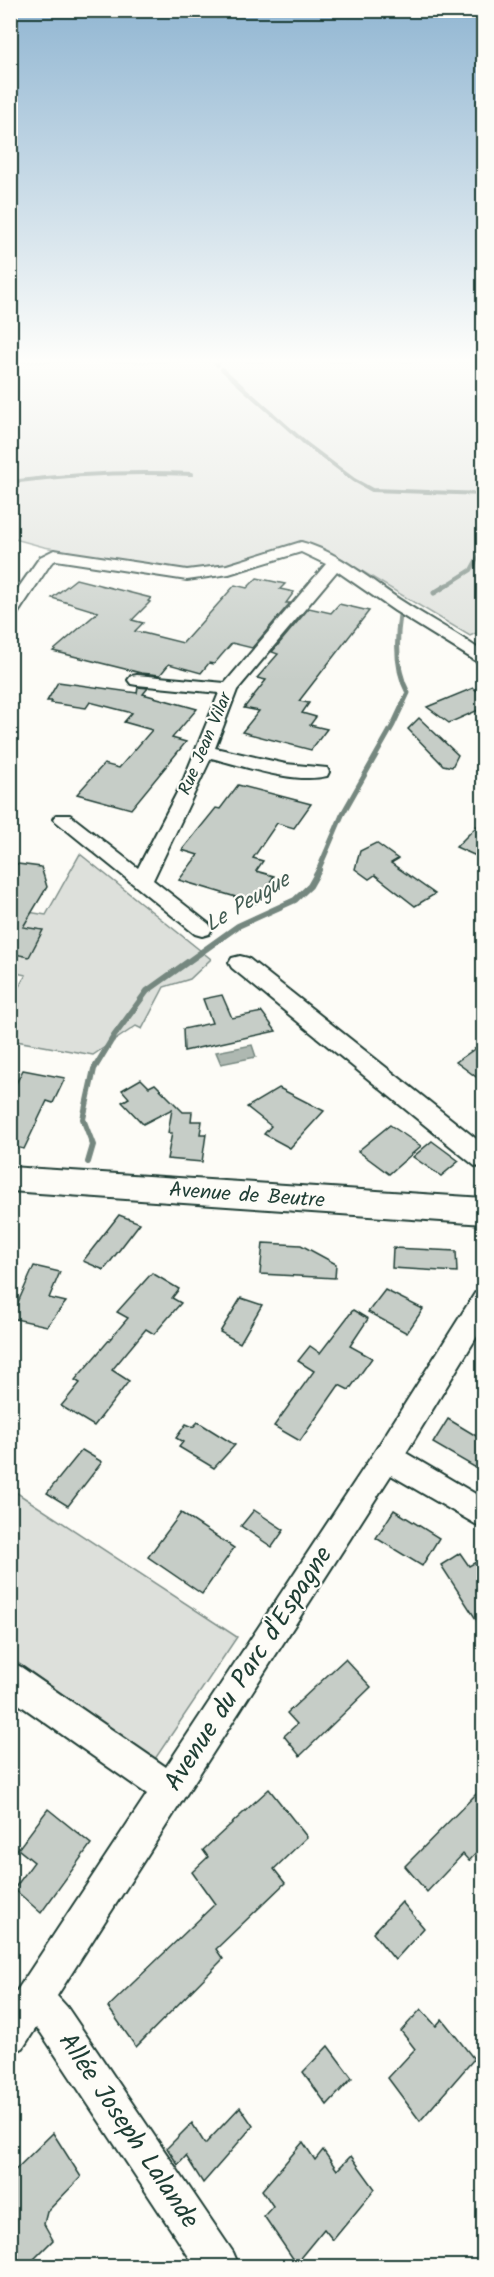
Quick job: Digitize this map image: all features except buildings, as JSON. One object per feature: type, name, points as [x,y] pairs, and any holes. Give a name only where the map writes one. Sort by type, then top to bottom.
[{"type":"street","points":[[10,613],[45,560],[54,555],[187,575],[229,569],[301,547],[309,549],[402,609],[458,640],[483,661]]},
{"type":"street","name":"Rue Jean Vilar","points":[[142,882],[205,751],[219,719],[228,689],[334,564]]},
{"type":"street","points":[[138,680],[228,689]]},
{"type":"street","points":[[205,751],[286,770],[320,772]]},
{"type":"street","points":[[63,819],[202,929]]},
{"type":"street","points":[[240,963],[483,1159]]},
{"type":"street","name":"Avenue de Beutre","points":[[10,1179],[483,1211]]},
{"type":"street","name":"Avenue du Parc d'Espagne","points":[[10,2035],[387,1457],[483,1301]]},
{"type":"street","points":[[387,1457],[483,1515]]},
{"type":"street","points":[[10,1678],[170,1790]]},
{"type":"street","name":"Allée Joseph Lalande","points":[[34,1998],[54,2019],[219,2266]]},
{"type":"shaded area","points":[[11,468],[483,468],[483,630],[470,636],[360,570],[302,541],[208,570],[185,572],[44,547],[11,538]]},
{"type":"shaded area","points":[[80,854],[211,959],[190,979],[164,987],[142,1029],[136,1026],[93,1055],[11,1040],[11,999],[26,975],[11,972],[10,909],[46,915]]},
{"type":"shaded area","points":[[252,1045],[256,1057],[221,1064],[216,1052]]},
{"type":"shaded area","points":[[11,1489],[237,1637],[155,1759],[11,1658]]},
{"type":"waterway","points":[[338,468],[372,490],[484,494]]},
{"type":"waterway","points":[[10,482],[101,474],[192,474]]},
{"type":"waterway","name":"Le Peugue","points":[[444,587],[471,570],[484,546]]},
{"type":"waterway","name":"Le Peugue","points":[[434,593],[447,585]]},
{"type":"waterway","name":"Le Peugue","points":[[318,871],[342,815],[393,725],[408,693],[399,665],[400,615]]},
{"type":"waterway","name":"Le Peugue","points":[[88,1162],[93,1145],[83,1119],[94,1069],[114,1036],[147,991],[238,926],[295,900],[310,886],[319,870]]}]
